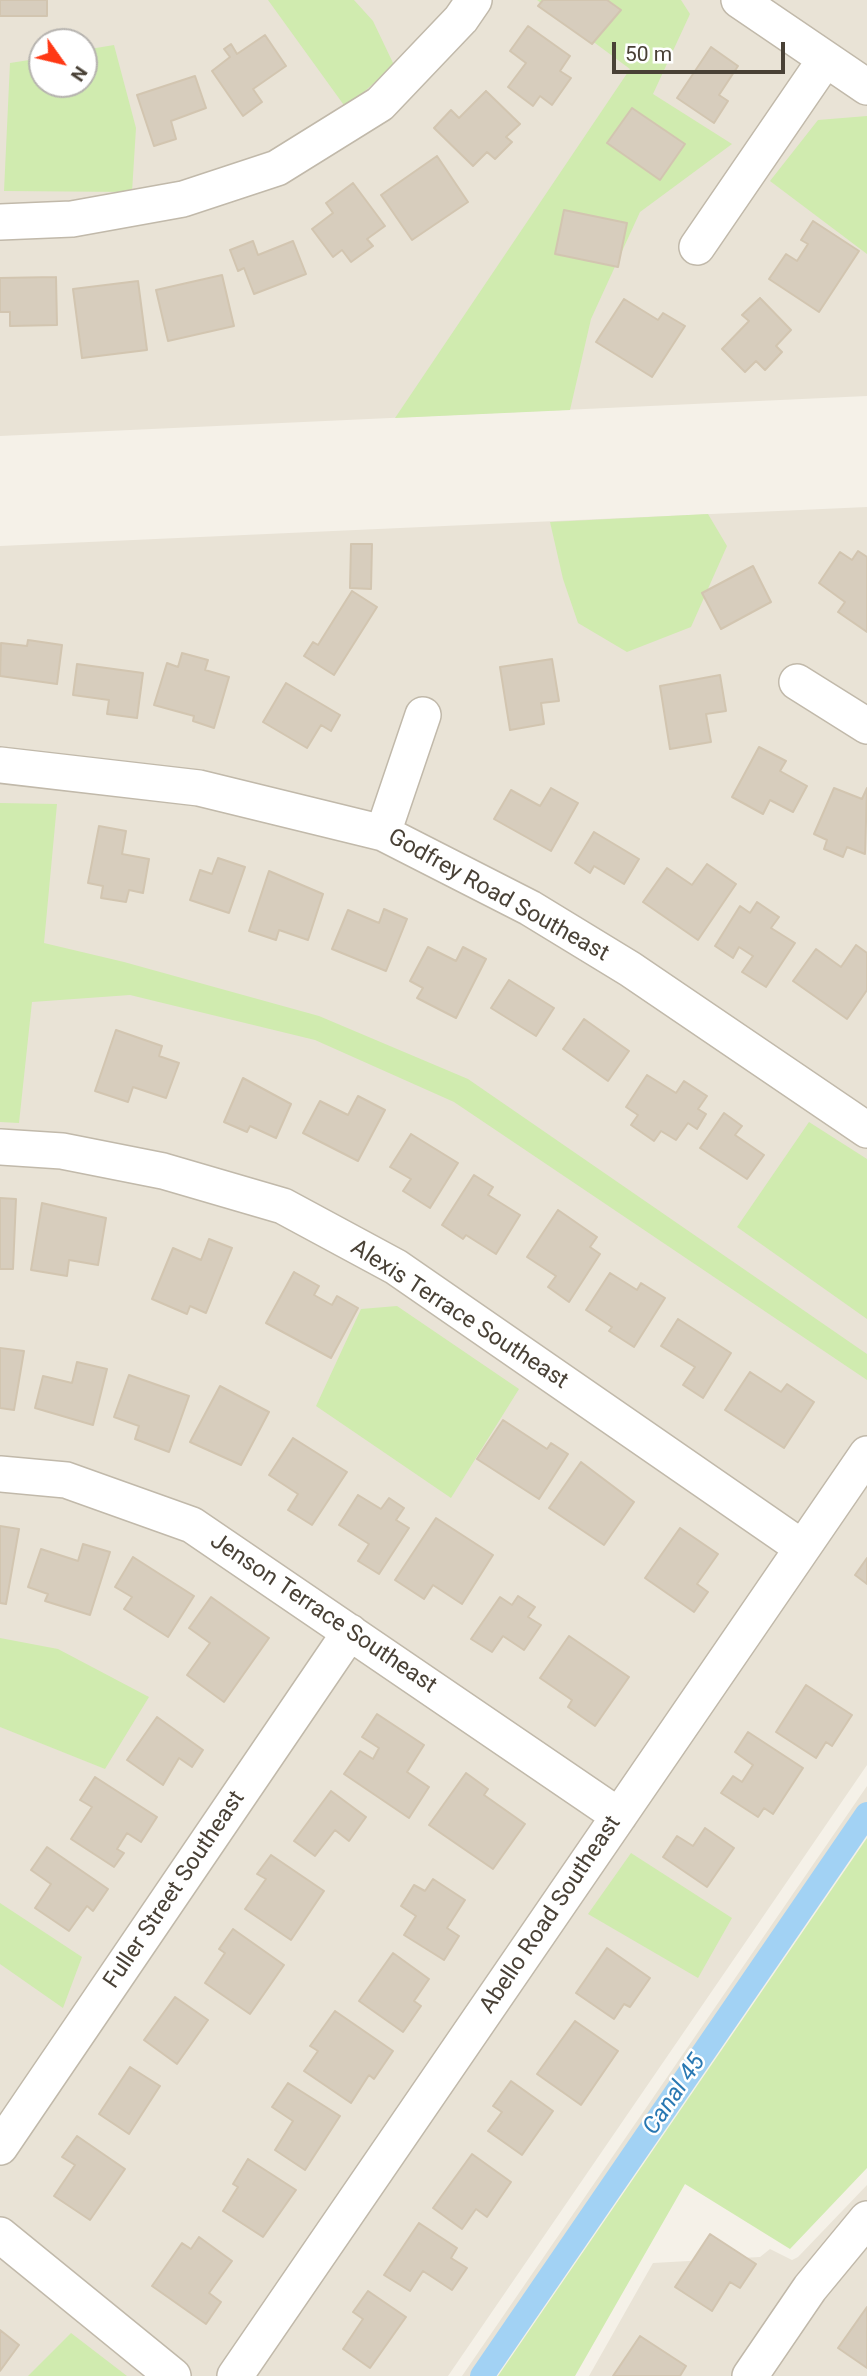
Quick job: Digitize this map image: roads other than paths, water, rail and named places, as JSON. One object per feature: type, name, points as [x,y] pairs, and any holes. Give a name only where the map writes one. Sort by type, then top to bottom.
[{"type":"street","points":[[0,222],[72,219],[183,200],[277,169],[380,104],[461,19],[474,0]]},
{"type":"street","points":[[739,0],[867,87]]},
{"type":"street","points":[[697,247],[824,60]]},
{"type":"street","points":[[797,682],[867,726]]},
{"type":"street","points":[[383,832],[423,715]]},
{"type":"street","name":"Godfrey Road Southeast","points":[[0,765],[199,788],[383,832],[530,908],[630,969],[867,1130]]},
{"type":"street","name":"Alexis Terrace Southeast","points":[[0,1147],[62,1151],[163,1171],[283,1206],[396,1267],[801,1547]]},
{"type":"street","name":"Abello Road Southeast","points":[[235,2376],[867,1454]]},
{"type":"street","name":"Jenson Terrace Southeast","points":[[0,1474],[65,1480],[192,1525],[619,1816]]},
{"type":"street","name":"Fuller Street Southeast","points":[[0,2147],[350,1632]]},
{"type":"street","points":[[750,2376],[810,2288],[867,2219]]},
{"type":"street","points":[[0,2235],[173,2376]]},
{"type":"waterway","name":"Canal 45","points":[[482,2376],[867,1814]]}]
